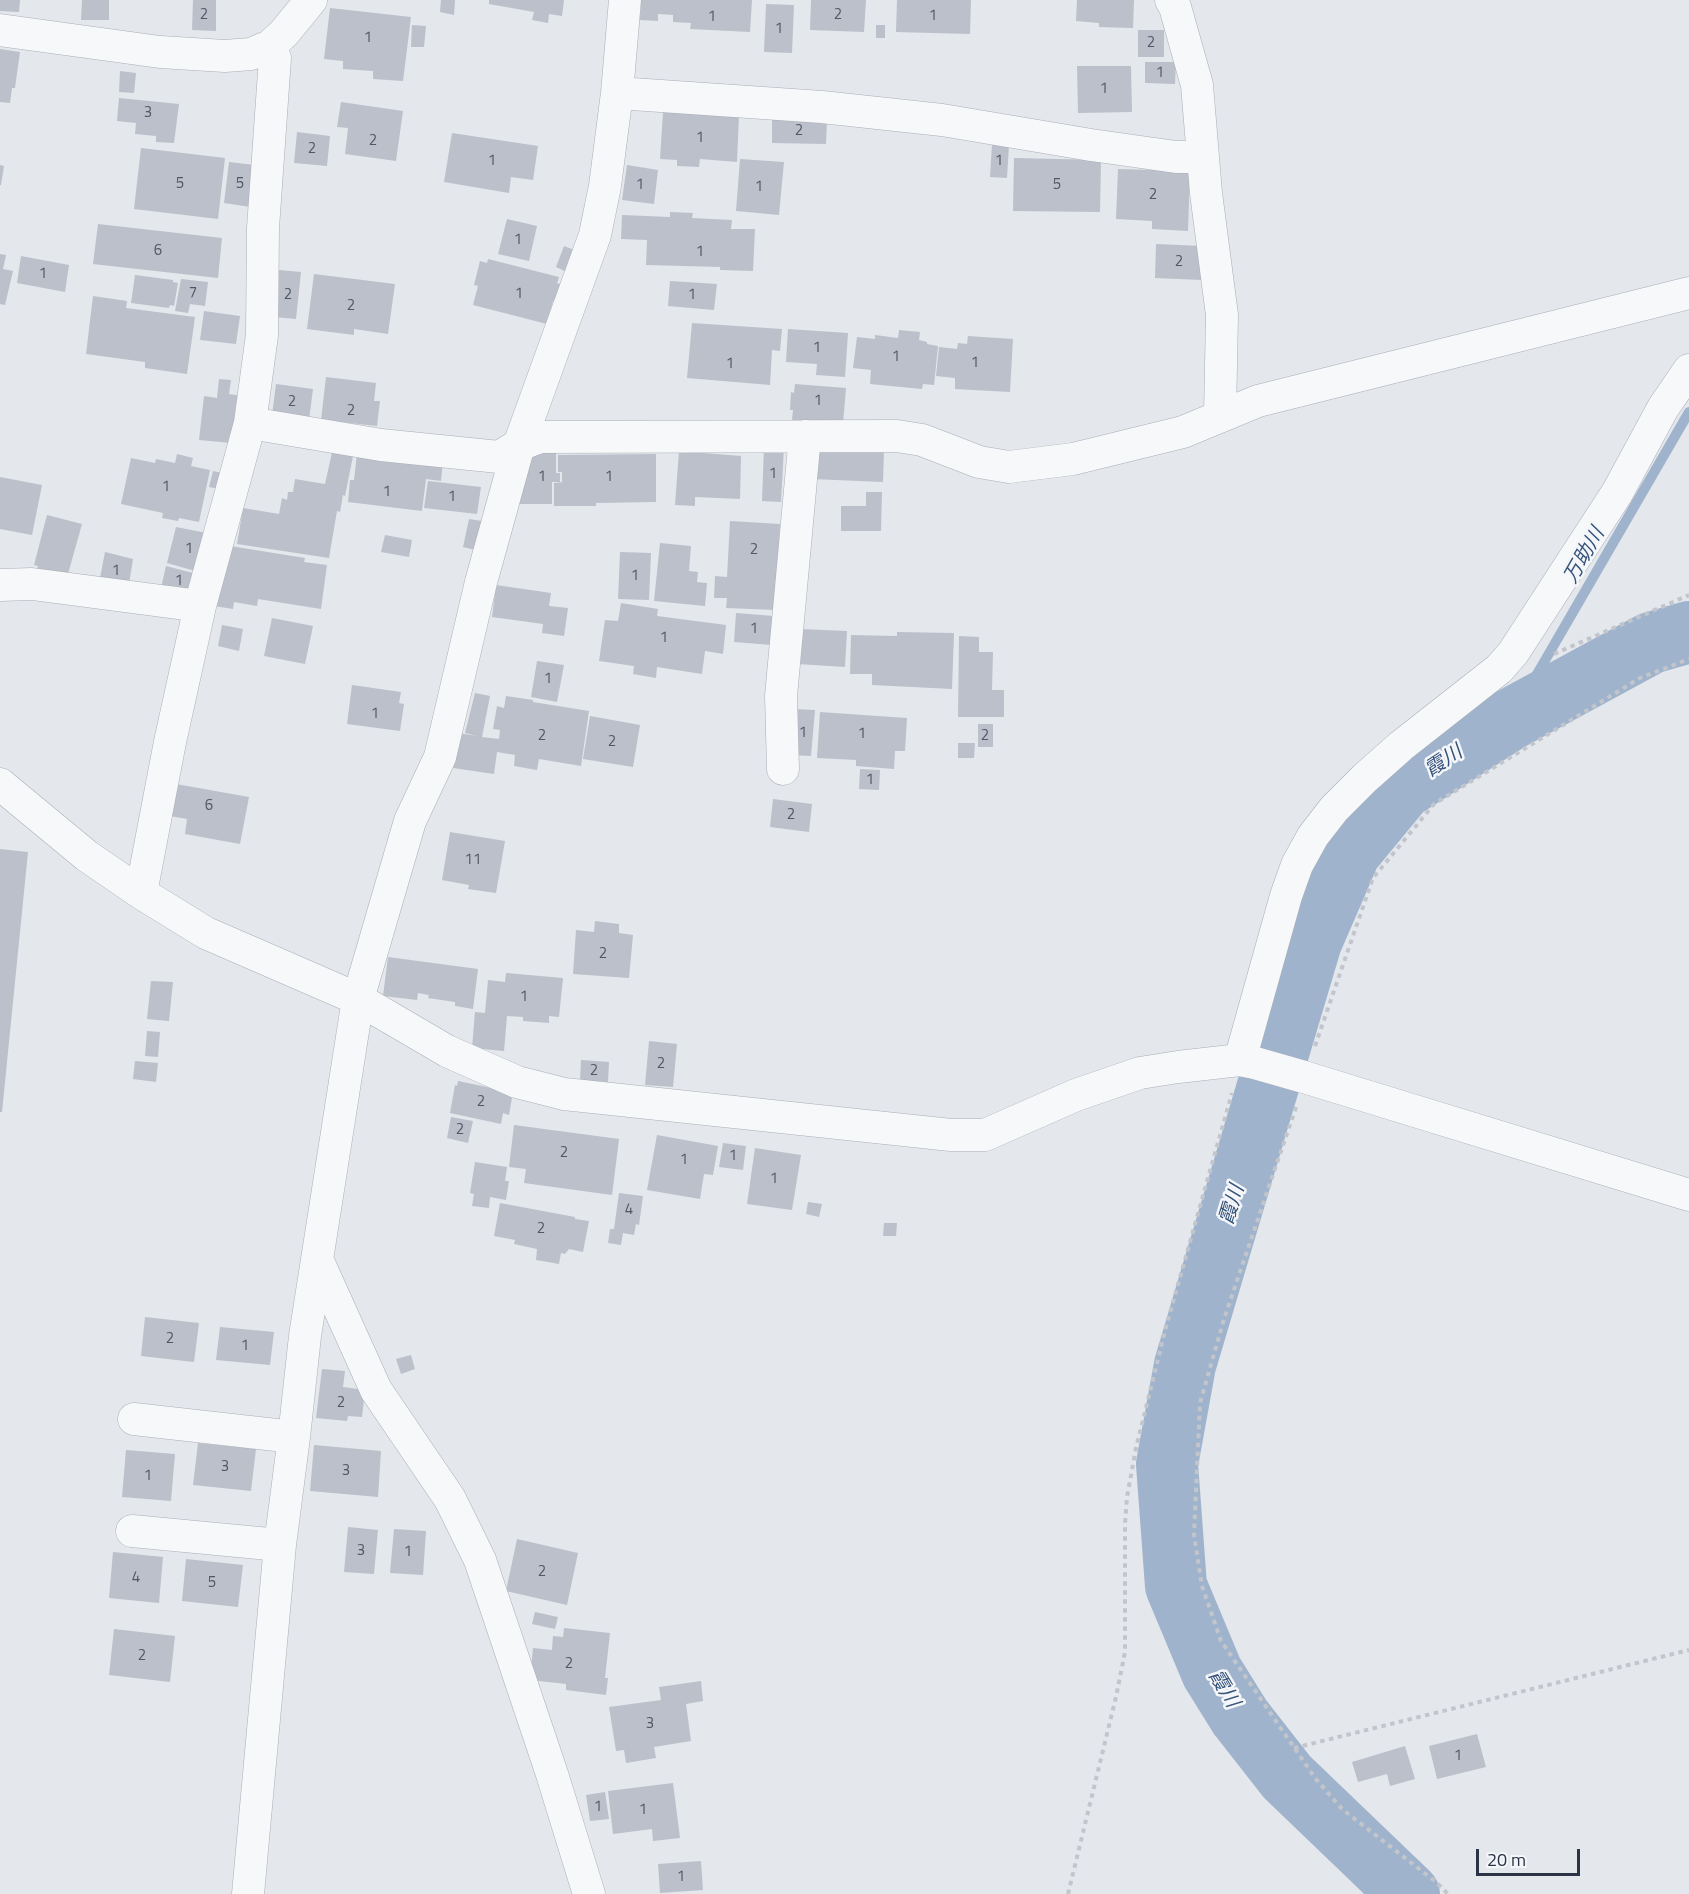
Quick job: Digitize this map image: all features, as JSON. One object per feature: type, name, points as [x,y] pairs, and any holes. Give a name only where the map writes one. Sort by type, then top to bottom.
[{"type":"street","points":[[0,30],[160,52],[225,56],[251,54],[270,46],[284,33],[311,0]]},
{"type":"street","points":[[248,1894],[280,1545],[305,1336],[358,999],[410,821],[440,757],[481,582],[519,445],[595,235],[605,186],[617,93],[625,0]]},
{"type":"street","points":[[1171,0],[1197,85],[1203,157],[1222,315],[1220,416]]},
{"type":"street","points":[[141,893],[170,742],[200,606],[250,423],[262,335],[263,228],[275,58],[270,46]]},
{"type":"street","points":[[617,93],[822,107],[942,120],[1091,145],[1165,155],[1203,157]]},
{"type":"street","points":[[250,423],[381,445],[499,457],[519,445],[540,437],[897,436],[922,440],[980,462],[1009,467],[1072,459],[1161,438],[1183,432],[1258,401],[1689,293]]},
{"type":"street","points":[[1247,1062],[1286,896],[1297,864],[1313,836],[1334,809],[1365,778],[1401,746],[1499,669],[1513,653],[1617,493],[1663,408],[1689,370]]},
{"type":"street","points":[[783,769],[781,696],[805,436]]},
{"type":"street","points":[[0,585],[32,584],[200,606]]},
{"type":"street","points":[[0,784],[87,856],[206,933],[358,999],[447,1051],[517,1082],[564,1094],[951,1135],[985,1135],[1076,1095],[1140,1073],[1178,1067],[1247,1062],[1689,1195]]},
{"type":"street","points":[[317,1259],[376,1390],[450,1499],[480,1560],[552,1774],[589,1894]]},
{"type":"street","points":[[134,1419],[294,1437]]},
{"type":"street","points":[[132,1531],[280,1545]]},
{"type":"path","points":[[1558,652],[1689,595]]},
{"type":"path","points":[[1448,1894],[1428,1875],[1342,1809],[1294,1748],[1221,1641],[1202,1586],[1194,1535],[1200,1403],[1224,1318],[1296,1108],[1299,1076],[1373,878],[1434,804],[1640,678],[1689,659]]},
{"type":"path","points":[[1068,1894],[1125,1652],[1125,1524],[1127,1497],[1136,1448],[1166,1327],[1226,1118],[1247,1062]]},
{"type":"path","points":[[1294,1748],[1689,1650]]},
{"type":"building","points":[[0,0],[20,0],[19,12],[0,11]]},
{"type":"building","points":[[82,0],[109,0],[109,20],[81,20]]},
{"type":"building","points":[[193,0],[216,0],[216,31],[192,30]]},
{"type":"building","points":[[441,0],[455,0],[454,15],[440,12]]},
{"type":"building","points":[[489,0],[564,0],[562,16],[549,14],[548,23],[532,20],[534,12],[489,4]]},
{"type":"building","points":[[641,0],[752,0],[750,32],[690,29],[691,23],[673,22],[673,15],[658,14],[658,21],[640,20]]},
{"type":"building","points":[[811,0],[866,0],[864,32],[810,30]]},
{"type":"building","points":[[897,0],[971,0],[970,34],[896,32]]},
{"type":"building","points":[[1077,0],[1134,0],[1133,28],[1099,27],[1099,23],[1076,21]]},
{"type":"building","points":[[766,4],[794,5],[792,53],[764,52]]},
{"type":"building","points":[[330,8],[411,17],[403,81],[373,79],[373,71],[343,69],[343,61],[324,59]]},
{"type":"building","points":[[412,25],[426,26],[424,47],[411,47]]},
{"type":"building","points":[[876,25],[885,25],[885,38],[876,38]]},
{"type":"building","points":[[1138,30],[1164,30],[1164,57],[1138,57]]},
{"type":"building","points":[[0,49],[20,52],[15,88],[12,88],[10,103],[0,102]]},
{"type":"building","points":[[1145,62],[1176,62],[1175,84],[1145,83]]},
{"type":"building","points":[[1077,66],[1131,66],[1132,112],[1078,113]]},
{"type":"building","points":[[120,71],[136,73],[134,93],[119,92]]},
{"type":"building","points":[[119,98],[179,104],[174,143],[156,142],[156,136],[135,134],[136,123],[117,121]]},
{"type":"building","points":[[341,102],[403,111],[396,161],[345,154],[348,128],[337,127]]},
{"type":"building","points":[[663,112],[739,116],[737,162],[700,159],[699,167],[677,166],[677,160],[660,159]]},
{"type":"building","points":[[772,118],[827,120],[826,144],[772,143]]},
{"type":"building","points":[[297,132],[330,136],[327,166],[294,163]]},
{"type":"building","points":[[452,133],[538,146],[533,180],[511,177],[509,193],[444,182]]},
{"type":"building","points":[[992,144],[1009,146],[1007,178],[990,177]]},
{"type":"building","points":[[141,148],[225,158],[218,219],[134,209]]},
{"type":"building","points":[[1014,158],[1101,160],[1100,212],[1013,211]]},
{"type":"building","points":[[740,159],[784,162],[779,215],[736,211]]},
{"type":"building","points":[[229,162],[255,165],[250,207],[224,203]]},
{"type":"building","points":[[0,165],[4,166],[1,185],[0,185]]},
{"type":"building","points":[[627,165],[658,170],[654,204],[622,200]]},
{"type":"building","points":[[1118,169],[1190,171],[1188,231],[1152,229],[1152,221],[1116,219]]},
{"type":"building","points":[[670,212],[693,213],[692,218],[732,220],[731,229],[755,229],[753,271],[720,270],[720,267],[646,265],[647,240],[621,239],[622,215],[670,217]]},
{"type":"building","points":[[507,219],[537,226],[529,261],[498,254]]},
{"type":"building","points":[[98,224],[222,238],[218,278],[93,264]]},
{"type":"building","points":[[1156,244],[1202,246],[1201,280],[1155,278]]},
{"type":"building","points":[[564,246],[577,251],[569,273],[556,267]]},
{"type":"building","points":[[0,254],[6,255],[3,269],[13,271],[5,305],[0,304]]},
{"type":"building","points":[[21,256],[69,265],[65,292],[17,283]]},
{"type":"building","points":[[488,259],[559,277],[557,283],[563,285],[559,303],[553,301],[547,324],[473,305],[478,286],[474,285],[480,261],[487,263]]},
{"type":"building","points":[[279,270],[301,272],[296,319],[274,317]]},
{"type":"building","points":[[314,274],[395,284],[388,334],[354,329],[354,335],[307,329]]},
{"type":"building","points":[[135,275],[173,280],[178,283],[174,306],[170,305],[169,308],[131,303]]},
{"type":"building","points":[[181,279],[208,282],[205,306],[190,304],[188,313],[175,311]]},
{"type":"building","points":[[670,281],[717,284],[714,310],[668,306]]},
{"type":"building","points":[[93,296],[127,301],[126,308],[195,317],[187,374],[145,368],[145,362],[86,354]]},
{"type":"building","points":[[204,311],[240,316],[236,344],[200,340]]},
{"type":"building","points":[[692,323],[782,329],[780,351],[772,350],[770,385],[687,378]]},
{"type":"building","points":[[788,329],[848,333],[845,377],[816,375],[817,364],[786,362]]},
{"type":"building","points":[[899,330],[920,332],[919,340],[938,346],[934,385],[923,384],[922,389],[870,384],[871,370],[853,368],[857,337],[875,339],[875,335],[898,338]]},
{"type":"building","points":[[968,336],[1013,339],[1010,392],[955,389],[955,378],[936,376],[939,347],[957,349],[958,343],[967,344]]},
{"type":"building","points":[[326,377],[376,383],[374,401],[380,401],[377,426],[321,420]]},
{"type":"building","points":[[219,379],[231,380],[229,394],[242,396],[241,405],[236,404],[232,443],[199,440],[204,396],[217,398]]},
{"type":"building","points":[[276,384],[313,389],[309,420],[272,415]]},
{"type":"building","points":[[795,384],[846,388],[843,424],[792,420],[791,392],[794,393]]},
{"type":"building","points":[[764,446],[784,447],[781,502],[762,501]]},
{"type":"building","points":[[813,446],[884,448],[883,482],[812,479]]},
{"type":"building","points":[[333,448],[354,451],[345,496],[343,495],[340,512],[337,511],[329,558],[237,544],[243,508],[279,514],[282,498],[287,500],[288,492],[293,492],[295,479],[325,484]]},
{"type":"building","points":[[679,451],[741,456],[740,499],[695,497],[695,506],[675,505]]},
{"type":"building","points":[[532,452],[556,452],[556,473],[560,473],[560,482],[552,482],[552,504],[516,504]]},
{"type":"building","points":[[177,454],[193,458],[191,466],[210,470],[199,522],[179,518],[178,521],[162,518],[163,513],[121,504],[131,458],[155,463],[156,459],[175,463]]},
{"type":"building","points":[[357,454],[443,460],[441,481],[426,479],[422,511],[348,502],[350,480],[354,480]]},
{"type":"building","points":[[656,454],[656,502],[554,506],[554,483],[564,482],[562,482],[562,472],[558,472],[558,455]]},
{"type":"building","points":[[213,471],[227,474],[224,490],[209,487]]},
{"type":"building","points":[[0,477],[42,485],[32,535],[0,529]]},
{"type":"building","points":[[428,481],[481,487],[477,514],[424,508]]},
{"type":"building","points":[[866,492],[882,492],[881,531],[841,531],[841,506],[866,506]]},
{"type":"building","points":[[47,515],[82,524],[68,574],[35,575],[38,566],[34,565]]},
{"type":"building","points":[[469,519],[482,521],[475,550],[463,547]]},
{"type":"building","points":[[730,521],[780,524],[776,610],[726,608],[727,598],[714,598],[715,576],[727,577]]},
{"type":"building","points":[[176,527],[212,534],[202,573],[167,563]]},
{"type":"building","points":[[385,535],[412,540],[409,557],[381,552]]},
{"type":"building","points":[[660,543],[691,546],[689,571],[698,572],[697,582],[707,583],[705,606],[654,601]]},
{"type":"building","points":[[230,546],[305,558],[304,562],[327,565],[321,609],[258,599],[257,606],[234,602],[233,609],[214,606]]},
{"type":"building","points":[[105,552],[133,559],[128,590],[99,583]]},
{"type":"building","points":[[620,552],[651,553],[649,600],[618,599]]},
{"type":"building","points":[[166,566],[197,574],[192,596],[161,588]]},
{"type":"building","points":[[496,585],[551,593],[549,606],[568,608],[564,636],[542,633],[543,624],[492,617]]},
{"type":"building","points":[[621,603],[658,609],[657,616],[726,625],[723,654],[705,651],[702,674],[657,667],[656,678],[633,674],[634,666],[599,661],[605,620],[618,621]]},
{"type":"building","points":[[736,613],[774,616],[772,645],[734,642]]},
{"type":"building","points":[[272,618],[313,626],[305,664],[264,656]]},
{"type":"building","points":[[222,625],[243,629],[239,651],[218,646]]},
{"type":"building","points":[[800,629],[847,631],[845,667],[798,664]]},
{"type":"building","points":[[897,632],[954,633],[952,689],[872,685],[872,674],[850,674],[851,635],[897,636]]},
{"type":"building","points":[[959,636],[979,637],[979,652],[993,652],[992,690],[1004,690],[1004,717],[958,717]]},
{"type":"building","points":[[537,661],[564,665],[557,702],[531,697]]},
{"type":"building","points":[[352,685],[401,692],[399,703],[404,704],[400,731],[347,724]]},
{"type":"building","points":[[475,693],[490,696],[482,737],[499,739],[500,730],[493,729],[497,706],[504,708],[506,696],[589,711],[581,766],[539,759],[537,770],[514,766],[515,755],[497,752],[494,774],[453,768],[458,733],[477,736],[465,733]]},
{"type":"building","points":[[794,709],[815,710],[811,756],[791,755]]},
{"type":"building","points":[[820,712],[907,718],[905,751],[895,751],[894,769],[856,766],[856,760],[817,758]]},
{"type":"building","points":[[590,716],[640,725],[633,767],[583,759]]},
{"type":"building","points":[[978,724],[993,724],[993,747],[978,747]]},
{"type":"building","points":[[958,743],[975,743],[974,758],[958,758]]},
{"type":"building","points":[[860,769],[880,770],[879,790],[859,789]]},
{"type":"building","points":[[176,784],[249,797],[240,844],[185,834],[187,819],[170,816]]},
{"type":"building","points":[[773,799],[812,804],[809,832],[770,827]]},
{"type":"building","points":[[450,832],[505,841],[496,893],[468,889],[469,885],[442,880]]},
{"type":"building","points":[[0,849],[28,852],[2,1112],[0,1112]]},
{"type":"building","points":[[595,921],[619,924],[619,933],[633,935],[629,978],[573,974],[576,930],[594,932]]},
{"type":"building","points":[[388,957],[478,969],[473,1009],[455,1006],[455,1002],[428,998],[429,995],[418,993],[417,1000],[383,996]]},
{"type":"building","points":[[506,973],[563,978],[559,1017],[549,1016],[549,1023],[523,1021],[523,1017],[507,1016],[504,1051],[472,1048],[475,1012],[485,1013],[488,980],[505,982]]},
{"type":"building","points":[[151,981],[173,982],[169,1021],[147,1019]]},
{"type":"building","points":[[147,1031],[160,1032],[158,1057],[145,1056]]},
{"type":"building","points":[[649,1041],[677,1044],[673,1087],[645,1085]]},
{"type":"building","points":[[581,1060],[609,1062],[608,1082],[580,1081]]},
{"type":"building","points":[[135,1061],[158,1063],[156,1082],[133,1079]]},
{"type":"building","points":[[458,1081],[506,1091],[505,1094],[512,1098],[509,1115],[503,1113],[501,1124],[450,1113],[455,1085],[457,1086]]},
{"type":"building","points":[[451,1117],[473,1121],[468,1143],[447,1138]]},
{"type":"building","points":[[514,1125],[619,1139],[612,1195],[524,1183],[526,1169],[509,1167]]},
{"type":"building","points":[[657,1135],[718,1146],[713,1175],[704,1174],[700,1199],[647,1190]]},
{"type":"building","points":[[723,1143],[746,1146],[743,1170],[719,1167]]},
{"type":"building","points":[[755,1148],[801,1155],[792,1210],[747,1204]]},
{"type":"building","points":[[475,1162],[507,1167],[505,1181],[509,1181],[506,1200],[490,1197],[489,1208],[472,1206],[474,1194],[470,1193]]},
{"type":"building","points":[[619,1193],[643,1196],[639,1225],[636,1224],[634,1235],[623,1233],[621,1245],[608,1243],[610,1229],[614,1229]]},
{"type":"building","points":[[808,1202],[822,1204],[819,1217],[806,1214]]},
{"type":"building","points":[[500,1203],[589,1221],[583,1252],[569,1249],[565,1254],[561,1253],[559,1264],[536,1260],[537,1249],[514,1244],[515,1240],[494,1236]]},
{"type":"building","points":[[884,1223],[897,1223],[896,1236],[883,1236]]},
{"type":"building","points":[[145,1317],[199,1323],[194,1362],[141,1356]]},
{"type":"building","points":[[220,1327],[274,1332],[270,1365],[216,1360]]},
{"type":"building","points":[[411,1355],[415,1369],[401,1374],[396,1359]]},
{"type":"building","points":[[322,1369],[345,1371],[343,1387],[365,1390],[362,1417],[348,1416],[347,1421],[316,1418]]},
{"type":"building","points":[[198,1443],[256,1449],[251,1491],[193,1485]]},
{"type":"building","points":[[314,1445],[381,1451],[378,1497],[310,1491]]},
{"type":"building","points":[[126,1450],[175,1454],[171,1501],[122,1497]]},
{"type":"building","points":[[348,1527],[378,1530],[374,1574],[344,1572]]},
{"type":"building","points":[[394,1529],[426,1531],[423,1575],[390,1573]]},
{"type":"building","points":[[517,1539],[578,1553],[567,1605],[506,1591]]},
{"type":"building","points":[[113,1552],[163,1557],[159,1603],[109,1598]]},
{"type":"building","points":[[186,1559],[243,1565],[238,1607],[182,1601]]},
{"type":"building","points":[[535,1612],[558,1617],[555,1629],[532,1624]]},
{"type":"building","points":[[564,1628],[610,1633],[605,1678],[608,1678],[606,1695],[566,1690],[566,1684],[530,1680],[533,1648],[552,1650],[553,1636],[563,1637]]},
{"type":"building","points":[[114,1629],[175,1636],[170,1682],[109,1675]]},
{"type":"building","points":[[701,1681],[703,1701],[686,1704],[691,1741],[654,1747],[656,1758],[626,1763],[624,1750],[616,1751],[609,1707],[661,1700],[659,1687]]},
{"type":"building","points":[[1477,1734],[1486,1767],[1437,1779],[1429,1746]]},
{"type":"building","points":[[1405,1746],[1415,1779],[1390,1786],[1387,1774],[1358,1782],[1352,1762]]},
{"type":"building","points":[[673,1783],[680,1838],[653,1841],[652,1829],[613,1834],[608,1791]]},
{"type":"building","points":[[605,1792],[609,1819],[590,1821],[586,1795]]},
{"type":"building","points":[[701,1861],[703,1890],[660,1893],[658,1864]]},
{"type":"waterway","name":"万助川","points":[[1511,719],[1689,412]]},
{"type":"waterway","name":"霞川","points":[[1409,1894],[1287,1777],[1240,1717],[1212,1672],[1176,1586],[1167,1464],[1185,1365],[1311,942],[1350,852],[1402,789],[1511,719],[1651,643],[1689,632]]}]
